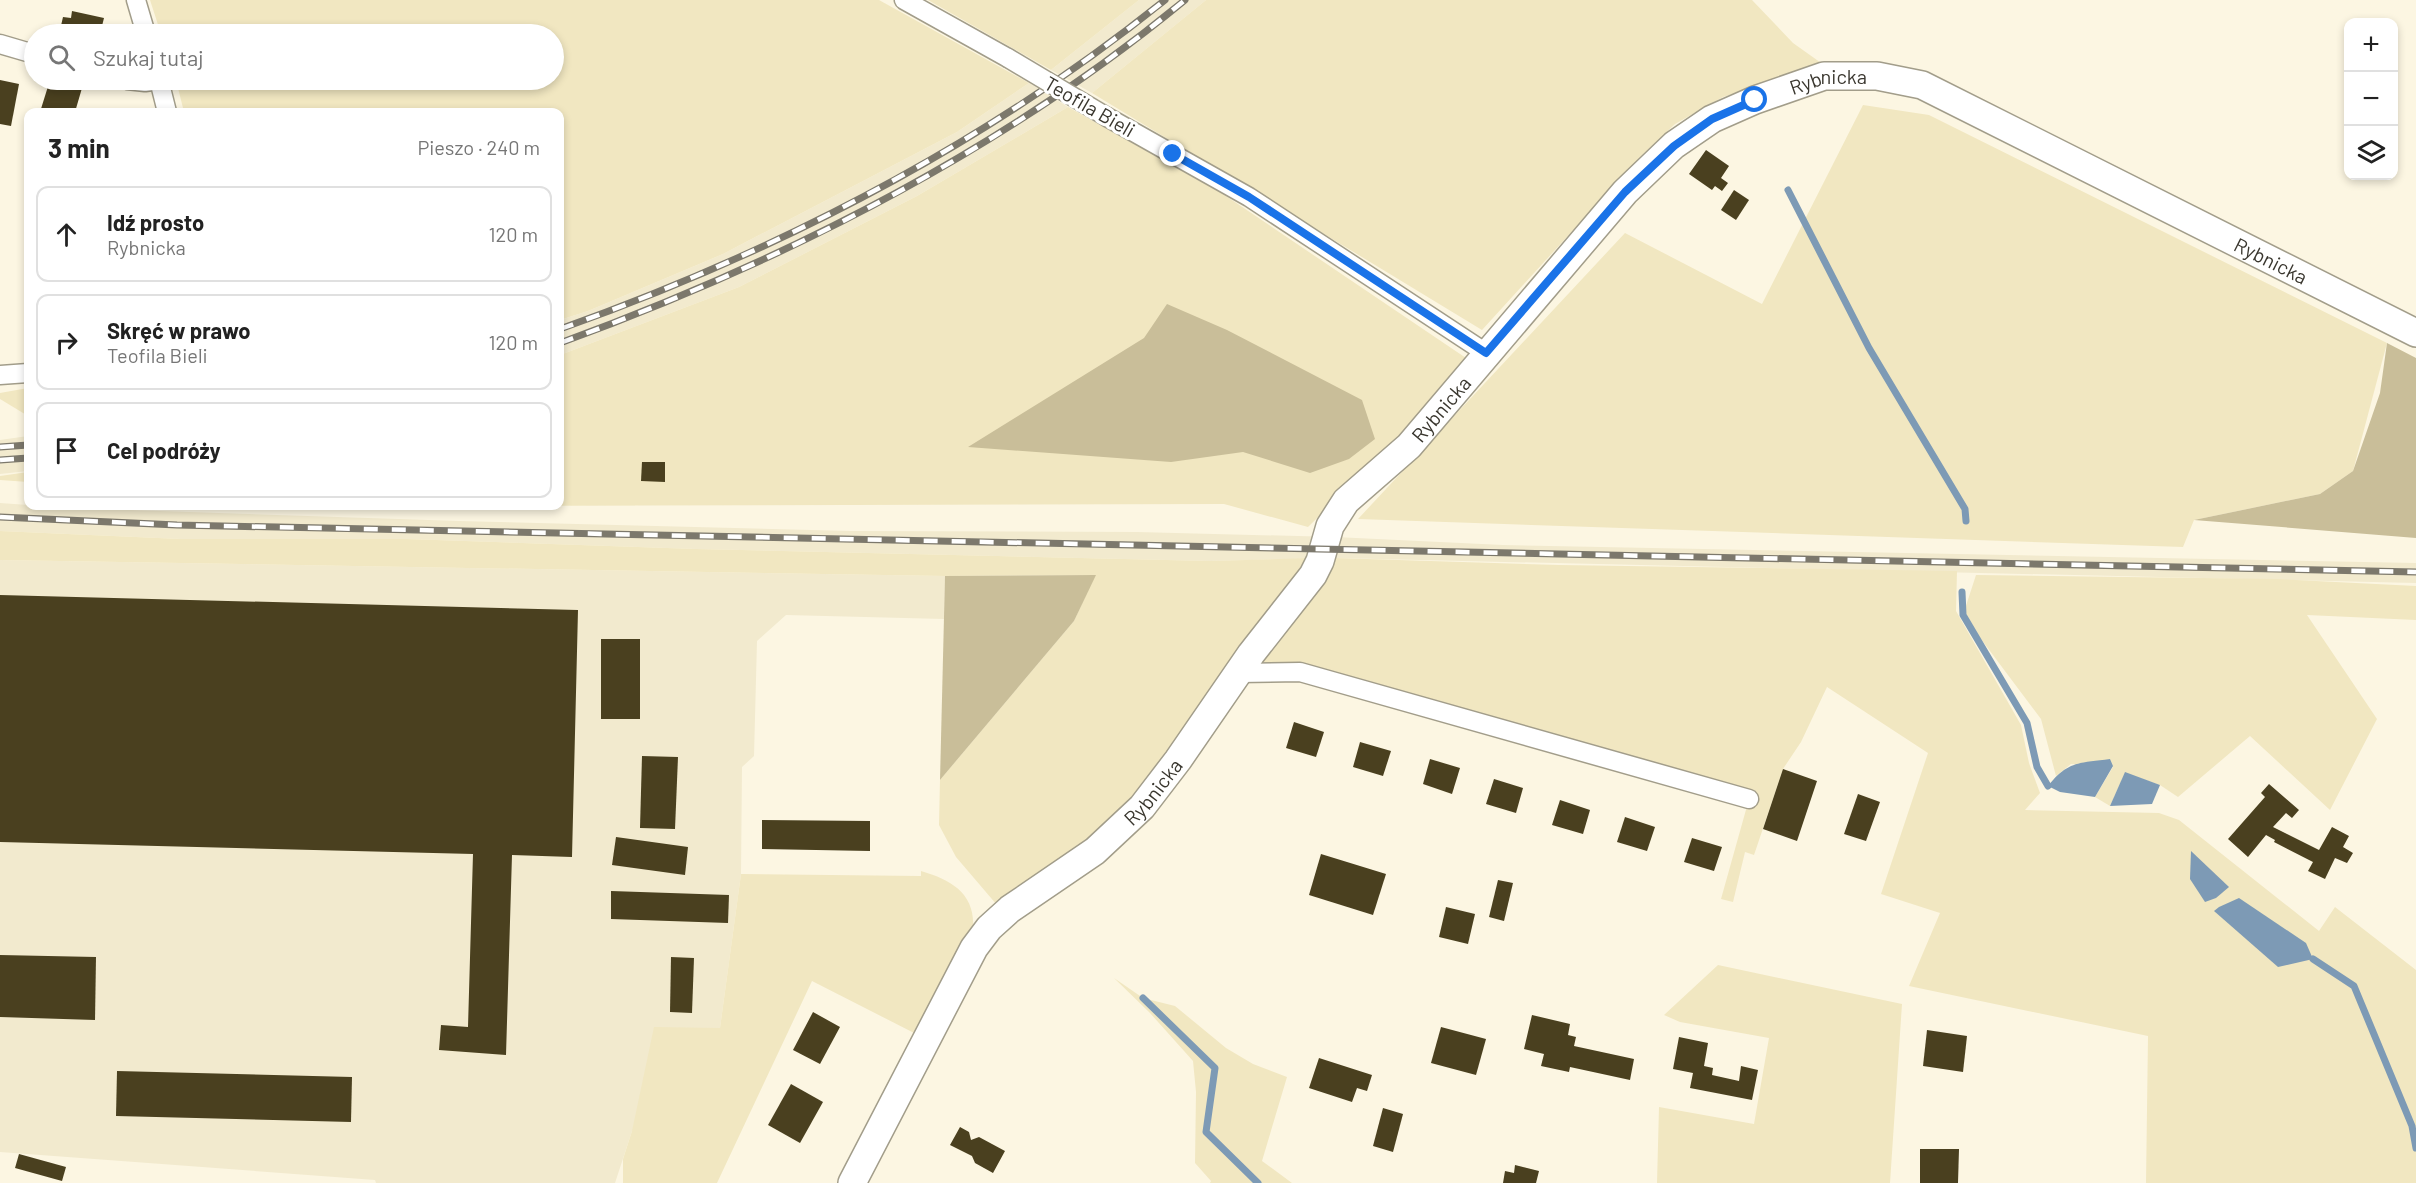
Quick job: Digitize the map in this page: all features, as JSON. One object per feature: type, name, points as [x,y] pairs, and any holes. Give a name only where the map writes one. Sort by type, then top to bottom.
[{"type":"street","points":[[136,0],[143,24]]},
{"type":"street","name":"Teofila Bieli","points":[[904,0],[1249,197],[1486,353]]},
{"type":"street","points":[[0,44],[24,51]]},
{"type":"street","name":"Rybnicka","points":[[852,1183],[968,958],[984,934],[1016,903],[1095,851],[1134,816],[1178,760],[1238,673],[1313,575],[1320,561],[1327,533],[1337,512],[1361,486],[1408,446],[1625,192],[1674,146],[1712,119],[1755,100],[1824,76],[1877,76],[1922,84],[2416,333]]},
{"type":"street","points":[[162,90],[166,108]]},
{"type":"street","points":[[0,375],[24,374]]},
{"type":"street","points":[[1238,673],[1300,672],[1749,799]]},
{"type":"shaded area","points":[[150,0],[879,0],[1029,83],[957,132],[723,254],[588,311],[564,319],[564,108],[183,108],[178,90],[564,90],[564,24],[158,24]]},
{"type":"shaded area","points":[[928,0],[1139,0],[1051,70]]},
{"type":"shaded area","points":[[1139,0],[1206,0],[1092,93],[1051,70]]},
{"type":"shaded area","points":[[1206,0],[1752,0],[1793,43],[1824,65],[1723,97],[1675,124],[1639,158],[1482,330],[1092,93]]},
{"type":"shaded area","points":[[1029,83],[1068,107],[917,196],[739,287],[564,353],[564,319],[588,311],[723,254],[957,132]]},
{"type":"shaded area","points":[[1863,105],[1929,115],[2387,343],[2353,471],[2320,494],[2194,520],[2183,547],[1358,519],[1625,233],[1762,304]]},
{"type":"shaded area","points":[[1068,107],[1223,194],[1466,358],[1401,436],[1308,527],[1224,504],[564,506],[564,353],[739,287],[917,196]]},
{"type":"shaded area","points":[[1167,304],[1227,330],[1362,400],[1375,439],[1349,459],[1310,473],[1243,452],[1171,462],[968,447],[1144,338]]},
{"type":"shaded area","points":[[2387,343],[2416,358],[2416,538],[2194,520],[2320,494],[2353,471],[2380,393]]},
{"type":"shaded area","points":[[24,389],[24,414],[0,399],[0,393]]},
{"type":"shaded area","points":[[24,437],[24,471],[0,474],[0,440]]},
{"type":"shaded area","points":[[24,473],[24,482],[0,480],[0,476]]},
{"type":"shaded area","points":[[0,503],[24,505],[24,510],[130,510],[851,531],[1137,532],[1335,537],[1503,545],[2416,563],[2416,583],[1335,558],[1210,561],[696,549],[407,539],[181,539],[0,531]]},
{"type":"shaded area","points":[[0,531],[181,539],[407,539],[696,549],[1210,561],[1310,558],[1124,813],[1085,848],[997,905],[956,857],[939,825],[940,780],[1074,621],[1095,575],[945,576],[0,560]]},
{"type":"shaded area","points":[[1335,558],[1559,565],[1957,571],[1956,611],[2021,725],[2029,763],[2040,793],[2025,810],[2159,813],[2179,820],[2319,931],[2335,907],[2416,970],[2416,1183],[2146,1183],[2148,1036],[1909,986],[1940,913],[1881,894],[1928,753],[1827,687],[1801,742],[1783,769],[1754,855],[1745,852],[1733,902],[1721,899],[1749,799],[1256,667]]},
{"type":"shaded area","points":[[0,560],[945,576],[944,619],[786,615],[757,641],[754,756],[742,767],[741,874],[720,1028],[632,1131],[615,1183],[376,1183],[375,1180],[0,1152]]},
{"type":"shaded area","points":[[1096,575],[1074,621],[940,780],[945,576]]},
{"type":"shaded area","points":[[1976,575],[2278,579],[2416,586],[2416,620],[2307,615],[2377,719],[2330,810],[2250,736],[2178,797],[2160,785],[2125,773],[2110,806],[2095,797],[2113,767],[2071,764],[2056,776],[2041,719],[1963,615]]},
{"type":"shaded area","points":[[921,871],[943,879],[960,890],[970,907],[973,930],[920,1036],[812,981],[717,1183],[623,1183],[623,1159],[632,1131],[654,1027],[720,1028],[741,874],[921,876]]},
{"type":"shaded area","points":[[1718,965],[1902,1004],[1890,1183],[1657,1183],[1659,1107],[1754,1124],[1769,1038],[1680,1022],[1664,1015]]},
{"type":"shaded area","points":[[1114,978],[1143,998],[1175,1006],[1226,1048],[1253,1064],[1287,1077],[1262,1161],[1292,1183],[1210,1183],[1211,1181],[1195,1163],[1196,1092],[1193,1061],[1150,1013]]},
{"type":"water","points":[[2110,759],[2113,766],[2095,797],[2060,792],[2048,786],[2068,768],[2090,761]]},
{"type":"water","points":[[2125,772],[2160,785],[2152,804],[2110,806]]},
{"type":"water","points":[[2191,851],[2229,887],[2216,898],[2205,902],[2190,879]]},
{"type":"water","points":[[2239,898],[2306,943],[2313,959],[2278,967],[2214,911]]},
{"type":"building","points":[[72,11],[104,18],[102,24],[61,24],[63,17],[71,18]]},
{"type":"building","points":[[0,80],[19,84],[11,126],[0,124]]},
{"type":"building","points":[[47,90],[81,90],[76,108],[41,108]]},
{"type":"building","points":[[1706,150],[1729,166],[1721,178],[1728,183],[1722,191],[1715,186],[1712,190],[1689,174]]},
{"type":"building","points":[[1734,190],[1749,200],[1736,220],[1721,210]]},
{"type":"building","points":[[642,462],[665,462],[665,482],[641,481]]},
{"type":"building","points":[[0,595],[578,610],[572,857],[512,855],[506,1055],[439,1050],[441,1025],[468,1027],[473,854],[0,842]]},
{"type":"building","points":[[601,639],[640,639],[640,719],[601,719]]},
{"type":"building","points":[[1294,722],[1324,732],[1316,757],[1286,748]]},
{"type":"building","points":[[1360,742],[1391,751],[1383,776],[1353,767]]},
{"type":"building","points":[[642,756],[678,757],[675,829],[640,828]]},
{"type":"building","points":[[1430,759],[1460,768],[1452,794],[1423,784]]},
{"type":"building","points":[[1783,769],[1817,781],[1797,841],[1763,829]]},
{"type":"building","points":[[1494,779],[1523,788],[1516,813],[1486,804]]},
{"type":"building","points":[[2269,784],[2299,810],[2292,818],[2286,813],[2273,827],[2319,850],[2332,827],[2349,836],[2343,847],[2353,853],[2347,863],[2335,858],[2325,879],[2308,871],[2313,862],[2274,842],[2275,840],[2266,835],[2248,857],[2228,839],[2265,797],[2261,793]]},
{"type":"building","points":[[1858,794],[1880,802],[1866,841],[1844,834]]},
{"type":"building","points":[[1560,800],[1590,810],[1583,834],[1552,825]]},
{"type":"building","points":[[1625,817],[1655,827],[1647,851],[1617,842]]},
{"type":"building","points":[[762,820],[870,821],[870,851],[762,849]]},
{"type":"building","points":[[616,837],[688,847],[685,875],[612,865]]},
{"type":"building","points":[[1692,838],[1722,847],[1714,871],[1684,862]]},
{"type":"building","points":[[1321,854],[1386,874],[1373,915],[1309,895]]},
{"type":"building","points":[[1498,880],[1513,883],[1504,921],[1489,917]]},
{"type":"building","points":[[611,891],[729,895],[728,923],[611,919]]},
{"type":"building","points":[[1446,907],[1475,914],[1468,944],[1439,937]]},
{"type":"building","points":[[0,955],[96,957],[95,1020],[0,1017]]},
{"type":"building","points":[[671,957],[694,958],[692,1013],[670,1012]]},
{"type":"building","points":[[813,1012],[840,1027],[820,1064],[793,1050]]},
{"type":"building","points":[[1532,1015],[1570,1024],[1568,1035],[1576,1037],[1574,1046],[1634,1059],[1630,1080],[1570,1067],[1569,1072],[1541,1066],[1544,1054],[1524,1049]]},
{"type":"building","points":[[1441,1027],[1486,1039],[1476,1075],[1431,1063]]},
{"type":"building","points":[[1927,1030],[1967,1036],[1963,1072],[1923,1066]]},
{"type":"building","points":[[1679,1037],[1708,1043],[1704,1066],[1713,1068],[1712,1075],[1739,1081],[1741,1066],[1758,1070],[1752,1100],[1690,1088],[1693,1073],[1673,1069]]},
{"type":"building","points":[[1319,1058],[1372,1075],[1367,1091],[1357,1088],[1352,1102],[1309,1088]]},
{"type":"building","points":[[117,1071],[352,1077],[351,1122],[116,1116]]},
{"type":"building","points":[[791,1084],[823,1102],[800,1143],[768,1125]]},
{"type":"building","points":[[1383,1108],[1403,1114],[1393,1152],[1373,1146]]},
{"type":"building","points":[[960,1127],[969,1132],[971,1140],[979,1137],[1005,1151],[993,1173],[975,1163],[972,1156],[950,1145]]},
{"type":"building","points":[[1920,1149],[1959,1149],[1958,1183],[1920,1183]]},
{"type":"building","points":[[19,1154],[66,1167],[62,1181],[15,1168]]},
{"type":"building","points":[[1515,1165],[1539,1171],[1536,1183],[1503,1183],[1505,1171],[1514,1173]]},
{"type":"waterway","points":[[1788,190],[1869,348],[1965,509],[1966,521]]},
{"type":"waterway","points":[[1962,592],[1963,615],[2027,723],[2037,767],[2048,786]]},
{"type":"waterway","points":[[2313,959],[2354,986],[2412,1126],[2416,1148]]},
{"type":"waterway","points":[[1143,998],[1215,1068],[1206,1132],[1258,1183]]},
{"type":"railway","points":[[564,328],[641,299],[720,265],[876,190],[952,147],[1025,101],[1096,52],[1165,0]]},
{"type":"railway","points":[[564,341],[726,276],[808,239],[888,198],[965,154],[1041,106],[1115,55],[1185,0]]},
{"type":"railway","points":[[0,447],[24,445]]},
{"type":"railway","points":[[0,460],[24,458]]},
{"type":"railway","points":[[0,517],[177,525],[2416,572]]},
{"type":"route","points":[[1173,154],[1249,197],[1486,353],[1625,192],[1674,146],[1712,119],[1755,100]]}]
